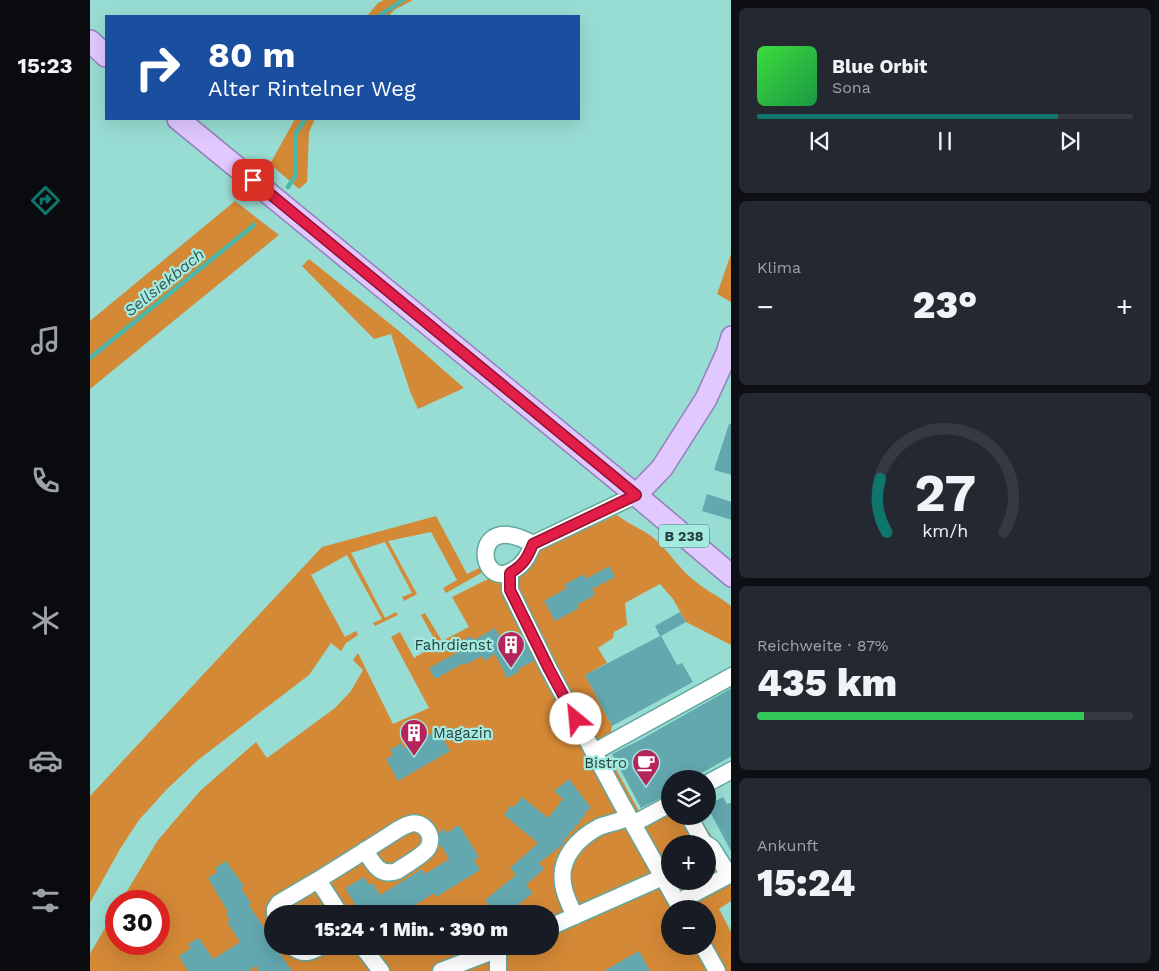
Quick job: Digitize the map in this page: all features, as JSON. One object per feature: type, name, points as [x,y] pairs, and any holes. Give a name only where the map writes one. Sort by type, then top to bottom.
[{"type":"main road","points":[[90,41],[105,55]]},
{"type":"main road","name":"B 238","points":[[179,120],[731,575]]},
{"type":"main road","points":[[636,495],[662,468],[706,398],[731,340]]},
{"type":"street","points":[[533,544],[522,538],[508,535],[497,536],[488,542],[486,561],[496,572],[510,573],[521,566],[533,544],[636,495]]},
{"type":"street","points":[[510,573],[510,590],[549,669],[661,873]]},
{"type":"street","points":[[594,752],[731,677]]},
{"type":"street","points":[[716,779],[731,771]]},
{"type":"street","points":[[575,916],[562,884],[562,872],[566,859],[575,845],[599,827],[631,820],[661,808]]},
{"type":"street","points":[[278,905],[365,850]]},
{"type":"street","points":[[716,854],[729,875],[716,883]]},
{"type":"street","points":[[559,923],[661,878]]},
{"type":"street","points":[[318,880],[334,905]]},
{"type":"street","points":[[688,900],[704,890]]},
{"type":"street","points":[[369,955],[381,971]]},
{"type":"street","points":[[442,971],[484,955]]},
{"type":"street","points":[[498,971],[501,955]]},
{"type":"street","points":[[708,955],[717,971]]},
{"type":"shaded area","points":[[384,0],[413,0],[394,10],[390,15],[368,15],[378,3]]},
{"type":"shaded area","points":[[294,120],[315,120],[309,132],[307,182],[299,189],[270,164]]},
{"type":"shaded area","points":[[235,201],[279,235],[90,389],[90,321]]},
{"type":"shaded area","points":[[731,254],[731,302],[717,294]]},
{"type":"shaded area","points":[[309,259],[399,331],[464,388],[418,409],[411,394],[391,334],[374,339],[302,266]]},
{"type":"shaded area","points":[[617,515],[651,536],[690,577],[731,606],[731,645],[686,622],[673,599],[660,584],[625,603],[627,625],[614,632],[613,638],[598,648],[607,663],[585,675],[612,726],[607,753],[645,822],[661,814],[661,825],[704,825],[711,835],[661,835],[661,890],[716,890],[716,843],[731,865],[731,901],[719,909],[731,932],[731,971],[90,971],[90,954],[105,928],[105,955],[170,955],[170,890],[128,890],[158,840],[200,791],[256,742],[267,758],[335,708],[351,691],[363,670],[353,660],[358,653],[393,724],[429,708],[391,637],[400,632],[414,658],[437,644],[421,615],[425,613],[442,641],[469,627],[452,597],[492,577],[500,584],[521,571],[536,551]]},
{"type":"shaded area","points":[[436,516],[467,574],[481,567],[483,572],[446,593],[443,588],[457,580],[431,532],[388,541],[417,594],[404,601],[402,597],[412,593],[385,542],[351,553],[385,618],[396,612],[398,615],[375,626],[373,623],[382,619],[347,555],[311,575],[345,637],[356,631],[358,635],[346,643],[341,651],[331,643],[309,675],[198,760],[167,789],[139,820],[120,849],[90,903],[90,796],[322,547]]},
{"type":"building","points":[[729,424],[731,424],[731,475],[714,470]]},
{"type":"building","points":[[707,494],[731,502],[731,520],[702,511]]},
{"type":"building","points":[[609,566],[615,577],[592,589],[595,595],[577,605],[579,608],[555,621],[544,601],[567,588],[564,585],[584,574],[586,579]]},
{"type":"building","points":[[680,612],[686,622],[661,636],[677,665],[682,663],[693,682],[612,726],[585,675],[660,636],[655,626]]},
{"type":"building","points":[[495,628],[507,648],[515,643],[518,648],[526,644],[534,661],[518,669],[519,672],[507,678],[495,654],[484,661],[482,656],[465,665],[464,663],[435,679],[429,668],[458,652],[454,646],[471,636],[474,640]]},
{"type":"building","points":[[731,689],[731,757],[707,770],[661,770],[661,798],[641,808],[612,754]]},
{"type":"building","name":"Magazin","points":[[438,730],[450,751],[398,781],[386,759],[393,755],[390,750],[401,743],[404,748]]},
{"type":"building","points":[[569,779],[591,808],[584,813],[586,815],[574,827],[575,829],[569,833],[570,835],[563,840],[565,843],[539,863],[544,869],[526,885],[533,893],[518,905],[489,905],[485,900],[516,875],[510,868],[538,843],[504,815],[511,805],[514,807],[522,797],[548,818],[563,799],[554,791]]},
{"type":"building","points":[[723,797],[727,804],[731,802],[731,851],[716,823],[716,801]]},
{"type":"building","points":[[459,825],[479,857],[474,860],[480,870],[436,897],[434,893],[415,905],[355,905],[345,888],[364,877],[369,885],[373,883],[380,895],[422,869],[425,874],[449,859],[440,844],[439,832],[444,829],[446,833]]},
{"type":"building","points":[[226,861],[244,886],[241,888],[251,903],[249,905],[264,928],[264,955],[281,955],[292,971],[259,971],[256,966],[249,971],[188,971],[179,956],[191,948],[188,944],[199,938],[213,959],[240,942],[227,922],[230,920],[226,914],[228,912],[208,878],[217,872],[215,868]]},
{"type":"building","points":[[639,951],[650,971],[604,971],[630,956]]},
{"type":"waterway","name":"Sellsiekbach","points":[[380,15],[403,0]]},
{"type":"waterway","name":"Sellsiekbach","points":[[288,187],[295,176],[296,133],[304,120]]},
{"type":"waterway","name":"Sellsiekbach","points":[[90,358],[254,225]]},
{"type":"place","name":"Fahrdienst","points":[[511,669]]},
{"type":"place","name":"Magazin","points":[[414,757]]},
{"type":"place","name":"Bistro","points":[[646,787]]},
{"type":"route","points":[[253,180],[636,495],[533,544],[521,566],[510,573],[510,590],[576,719]]}]
